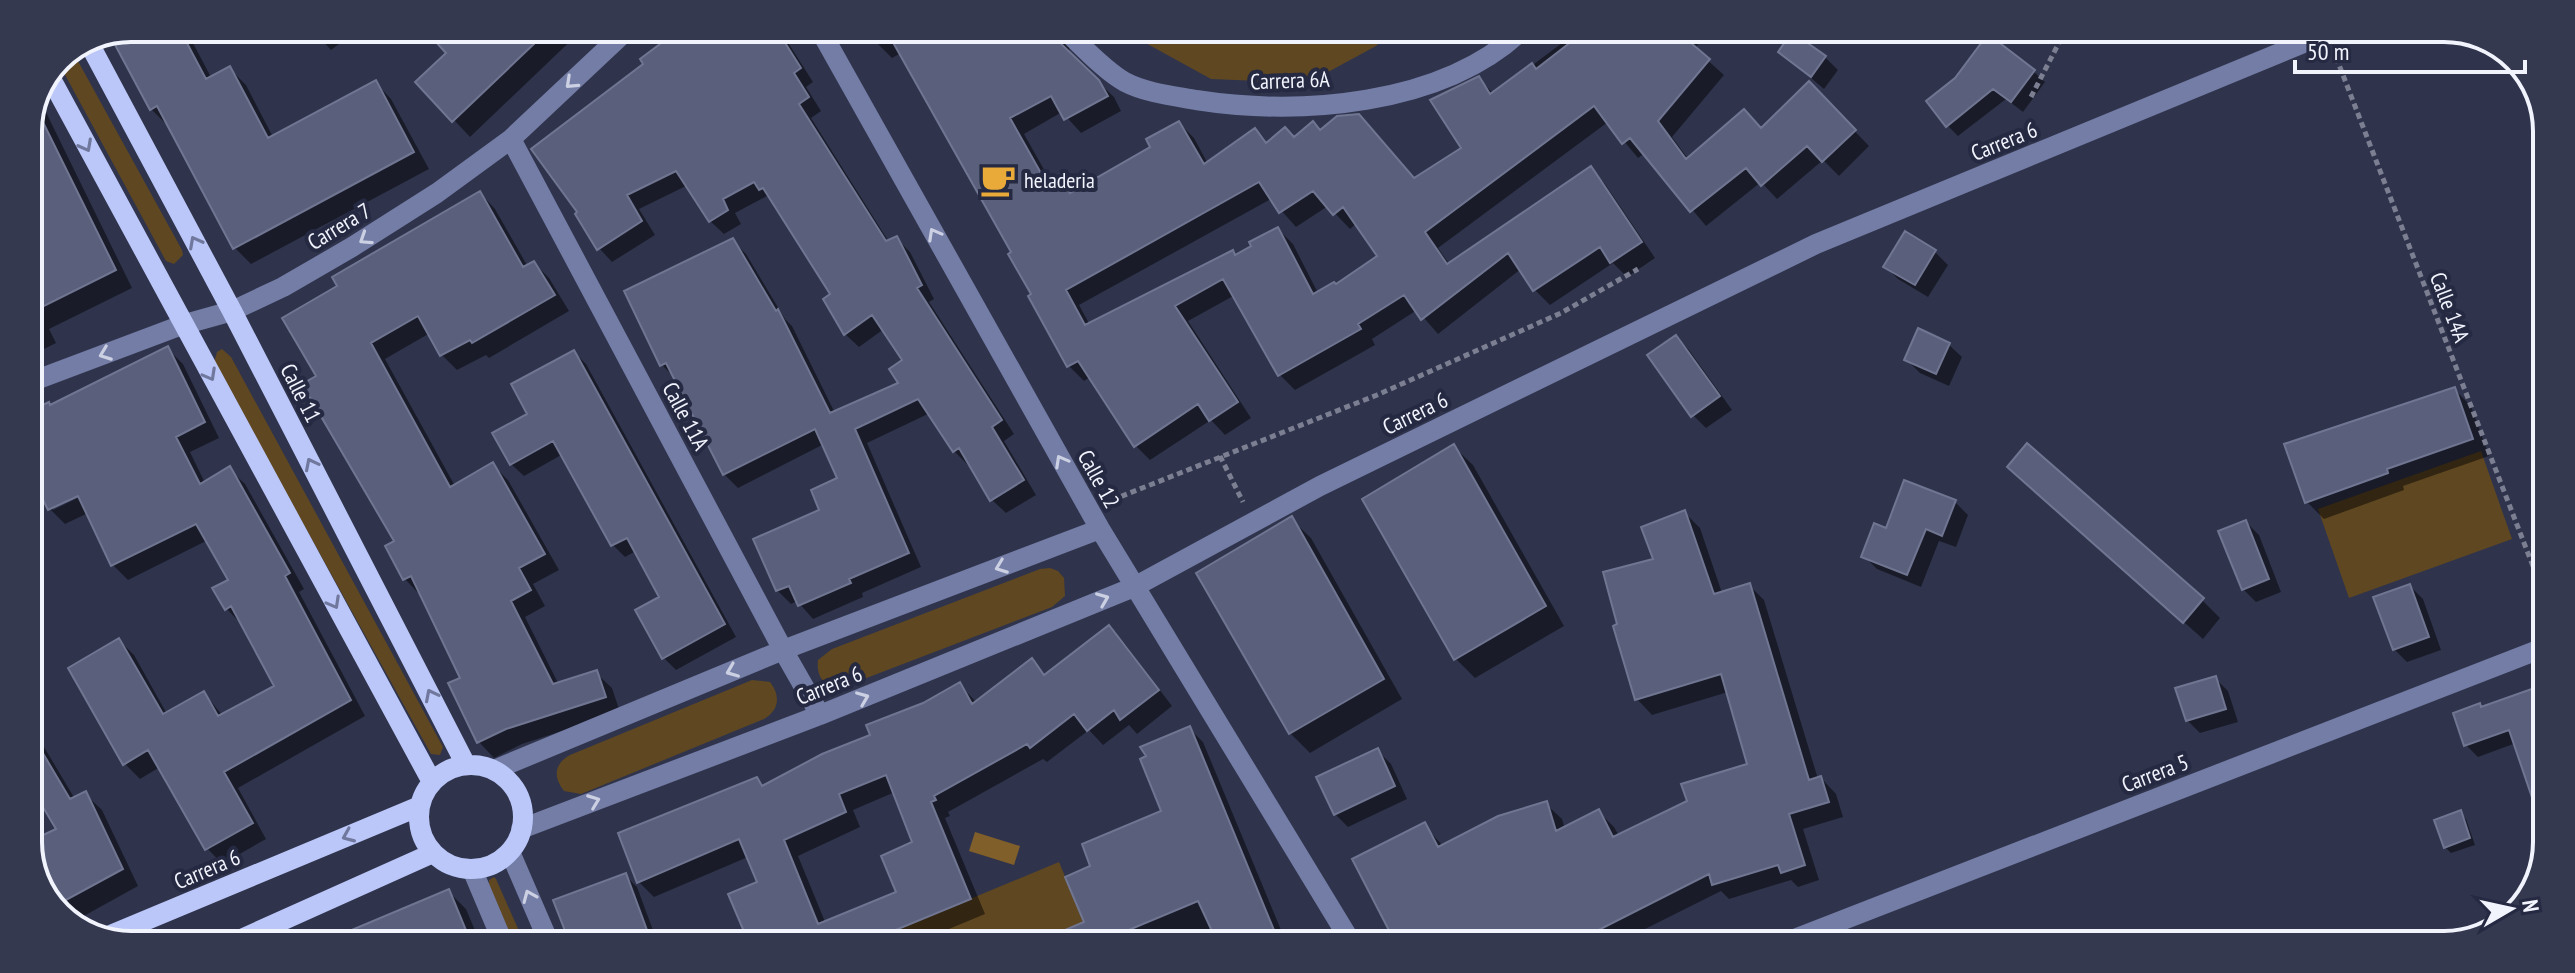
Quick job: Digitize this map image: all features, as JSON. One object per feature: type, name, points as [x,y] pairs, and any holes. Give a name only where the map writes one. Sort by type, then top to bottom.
[{"type":"main road","name":"Calle 11","points":[[93,51],[232,311],[466,765]]},
{"type":"main road","points":[[55,86],[432,782]]},
{"type":"main road","points":[[480,765],[494,770],[515,788],[523,815],[521,829],[510,852],[493,864],[472,869],[451,865],[433,853],[424,839],[419,823],[420,806],[432,782],[453,767],[480,765]]},
{"type":"main road","name":"Carrera 6","points":[[122,930],[420,806]]},
{"type":"main road","points":[[259,931],[433,853]]},
{"type":"street","name":"Carrera 7","points":[[42,378],[182,325],[232,311],[283,287],[352,247],[437,193],[511,139],[614,42]]},
{"type":"street","name":"Calle 12","points":[[827,42],[1100,529],[1344,931]]},
{"type":"street","name":"Carrera 6A","points":[[1079,42],[1125,82],[1168,95],[1258,108],[1362,101],[1419,87],[1474,66],[1509,42]]},
{"type":"street","name":"Carrera 6","points":[[521,829],[820,715],[1134,587],[1334,479],[1816,244],[2305,42]]},
{"type":"street","name":"Calle 11A","points":[[511,139],[820,715]]},
{"type":"street","points":[[494,770],[783,650],[1100,529]]},
{"type":"street","name":"Carrera 5","points":[[1815,931],[2533,652]]},
{"type":"street","points":[[510,852],[544,931]]},
{"type":"street","points":[[472,869],[498,931]]},
{"type":"path","points":[[2031,97],[2059,42]]},
{"type":"path","name":"Calle 14A","points":[[2330,42],[2533,566]]},
{"type":"path","points":[[1089,510],[1377,395],[1561,313],[1638,269]]},
{"type":"path","points":[[1220,456],[1253,521]]},
{"type":"shaded area","points":[[1144,42],[1380,42],[1328,72],[1281,82],[1211,79]]},
{"type":"shaded area","points":[[78,60],[182,250],[183,255],[174,264],[166,261],[64,73]]},
{"type":"shaded area","points":[[222,349],[231,357],[443,747],[440,755],[431,754],[214,363],[217,352]]},
{"type":"shaded area","points":[[2481,451],[2512,539],[2349,598],[2318,509]]},
{"type":"shaded area","points":[[1050,568],[1064,578],[1065,596],[1052,607],[843,687],[831,686],[820,677],[818,660],[832,649],[1040,569]]},
{"type":"shaded area","points":[[752,680],[770,682],[776,692],[775,707],[764,719],[581,794],[564,791],[560,786],[558,767],[570,755]]},
{"type":"shaded area","points":[[975,832],[1020,846],[1014,865],[969,851]]},
{"type":"shaded area","points":[[1059,862],[1084,922],[1062,931],[893,931]]},
{"type":"shaded area","points":[[496,879],[519,931],[509,931],[489,887],[489,880]]},
{"type":"building","points":[[186,42],[206,79],[230,66],[268,138],[376,80],[414,152],[233,249],[157,106],[150,110],[115,44]]},
{"type":"building","points":[[436,42],[536,42],[452,122],[415,82],[446,53]]},
{"type":"building","points":[[663,42],[785,42],[801,68],[794,73],[809,97],[799,104],[886,241],[897,236],[922,285],[917,288],[1002,420],[992,427],[1024,480],[990,501],[959,448],[953,452],[918,399],[855,429],[909,553],[798,606],[789,586],[776,591],[753,539],[819,510],[811,490],[837,478],[815,429],[723,475],[666,363],[660,366],[624,291],[733,238],[776,311],[778,309],[830,413],[898,383],[889,369],[902,360],[872,315],[844,335],[823,299],[830,294],[763,188],[759,190],[754,182],[723,199],[728,210],[709,222],[676,171],[627,195],[642,221],[597,250],[575,214],[577,212],[531,149],[643,64],[640,59]]},
{"type":"building","points":[[893,42],[1059,42],[1099,80],[1108,96],[1064,120],[1051,96],[1010,118],[1046,182],[1060,174],[1070,193],[1150,147],[1146,139],[1179,121],[1204,164],[1255,128],[1266,143],[1285,127],[1294,137],[1313,121],[1320,130],[1337,116],[1359,114],[1414,178],[1461,148],[1430,100],[1479,76],[1490,94],[1532,63],[1536,69],[1571,42],[1690,42],[1710,59],[1658,121],[1686,159],[1744,109],[1761,128],[1809,81],[1856,130],[1822,162],[1807,146],[1761,186],[1746,168],[1690,212],[1630,138],[1622,144],[1594,106],[1425,232],[1447,264],[1591,166],[1642,242],[1610,263],[1600,247],[1533,291],[1508,253],[1421,320],[1404,295],[1358,324],[1361,329],[1278,376],[1223,279],[1175,306],[1238,402],[1209,421],[1198,404],[1134,447],[1078,361],[1067,367],[1008,254],[1011,252]],"holes":[[[1259,182],[1279,213],[1313,191],[1333,215],[1343,207],[1377,256],[1336,284],[1334,282],[1313,294],[1278,227],[1249,242],[1251,246],[1235,255],[1233,250],[1085,325],[1066,290]]]},
{"type":"building","points":[[1785,42],[1806,42],[1826,56],[1811,77],[1778,52]]},
{"type":"building","points":[[1982,42],[1998,42],[2035,70],[2011,102],[1993,89],[1946,127],[1926,101],[1955,78]]},
{"type":"building","points":[[43,122],[116,270],[42,307]]},
{"type":"building","points":[[480,191],[523,267],[534,261],[555,295],[472,343],[470,340],[440,356],[418,316],[371,343],[450,487],[493,462],[545,554],[519,568],[531,590],[511,601],[553,684],[597,670],[606,697],[506,729],[477,743],[448,683],[460,678],[411,576],[403,580],[385,546],[394,541],[302,384],[316,376],[282,318],[337,286],[332,277]]},
{"type":"building","points":[[1905,231],[1936,250],[1915,285],[1883,267]]},
{"type":"building","points":[[1918,328],[1950,343],[1936,374],[1904,360]]},
{"type":"building","points":[[1676,335],[1720,396],[1691,417],[1647,355]]},
{"type":"building","points":[[168,346],[205,422],[176,437],[200,484],[230,466],[290,573],[285,576],[351,700],[224,772],[253,823],[205,850],[148,750],[123,765],[68,668],[119,638],[163,714],[204,691],[218,716],[274,686],[231,606],[225,610],[212,588],[228,580],[196,524],[111,566],[78,496],[48,510],[42,498],[42,405],[49,402],[50,405]]},
{"type":"building","points":[[574,350],[725,624],[662,659],[635,610],[659,597],[627,538],[611,546],[553,441],[510,465],[492,433],[527,414],[511,384]]},
{"type":"building","points":[[2455,387],[2473,439],[2387,469],[2388,473],[2305,503],[2284,444]]},
{"type":"building","points":[[2027,443],[2204,598],[2183,623],[2007,467]]},
{"type":"building","points":[[1454,444],[1546,606],[1454,660],[1362,499]]},
{"type":"building","points":[[1904,480],[1956,500],[1942,536],[1926,529],[1907,575],[1861,557],[1874,523],[1886,528]]},
{"type":"building","points":[[1685,510],[1714,594],[1750,583],[1809,780],[1821,776],[1829,802],[1789,814],[1805,865],[1781,873],[1778,865],[1712,885],[1709,874],[1597,931],[1389,931],[1352,859],[1425,822],[1438,847],[1498,816],[1547,801],[1556,831],[1599,809],[1613,837],[1687,801],[1681,784],[1747,764],[1721,674],[1635,700],[1613,626],[1617,624],[1603,572],[1653,559],[1641,527]]},
{"type":"building","points":[[1292,516],[1384,679],[1289,734],[1196,573]]},
{"type":"building","points":[[2246,520],[2269,579],[2242,590],[2218,531]]},
{"type":"building","points":[[2410,584],[2429,637],[2393,650],[2373,597]]},
{"type":"building","points":[[1109,625],[1159,690],[1120,720],[1114,710],[1087,731],[1074,714],[1030,748],[1027,744],[934,796],[936,800],[931,802],[971,899],[893,931],[744,931],[728,894],[757,882],[739,839],[637,883],[618,833],[757,777],[762,786],[822,754],[870,735],[866,725],[923,703],[960,682],[972,704],[1032,658],[1044,675]],"holes":[[[886,775],[912,842],[881,856],[896,892],[818,924],[784,840],[846,812],[839,794]]]},
{"type":"building","points":[[2216,676],[2226,709],[2186,721],[2175,688]]},
{"type":"building","points":[[2533,689],[2533,800],[2509,730],[2464,746],[2453,713],[2480,703],[2481,707]]},
{"type":"building","points":[[1190,726],[1274,931],[1212,931],[1198,901],[1126,931],[1063,931],[1084,922],[1065,877],[1090,866],[1082,844],[1161,811],[1140,759],[1146,756],[1140,747]]},
{"type":"building","points":[[1378,748],[1395,786],[1334,815],[1316,777]]},
{"type":"building","points":[[42,752],[70,799],[86,791],[123,869],[64,901],[47,871],[42,848],[42,836],[56,829],[42,806]]},
{"type":"building","points":[[2461,810],[2470,838],[2444,848],[2434,820]]},
{"type":"building","points":[[626,873],[647,931],[565,931],[553,900]]},
{"type":"building","points":[[449,889],[466,931],[349,931]]},
{"type":"place","name":"heladeria","points":[[998,180]]}]
